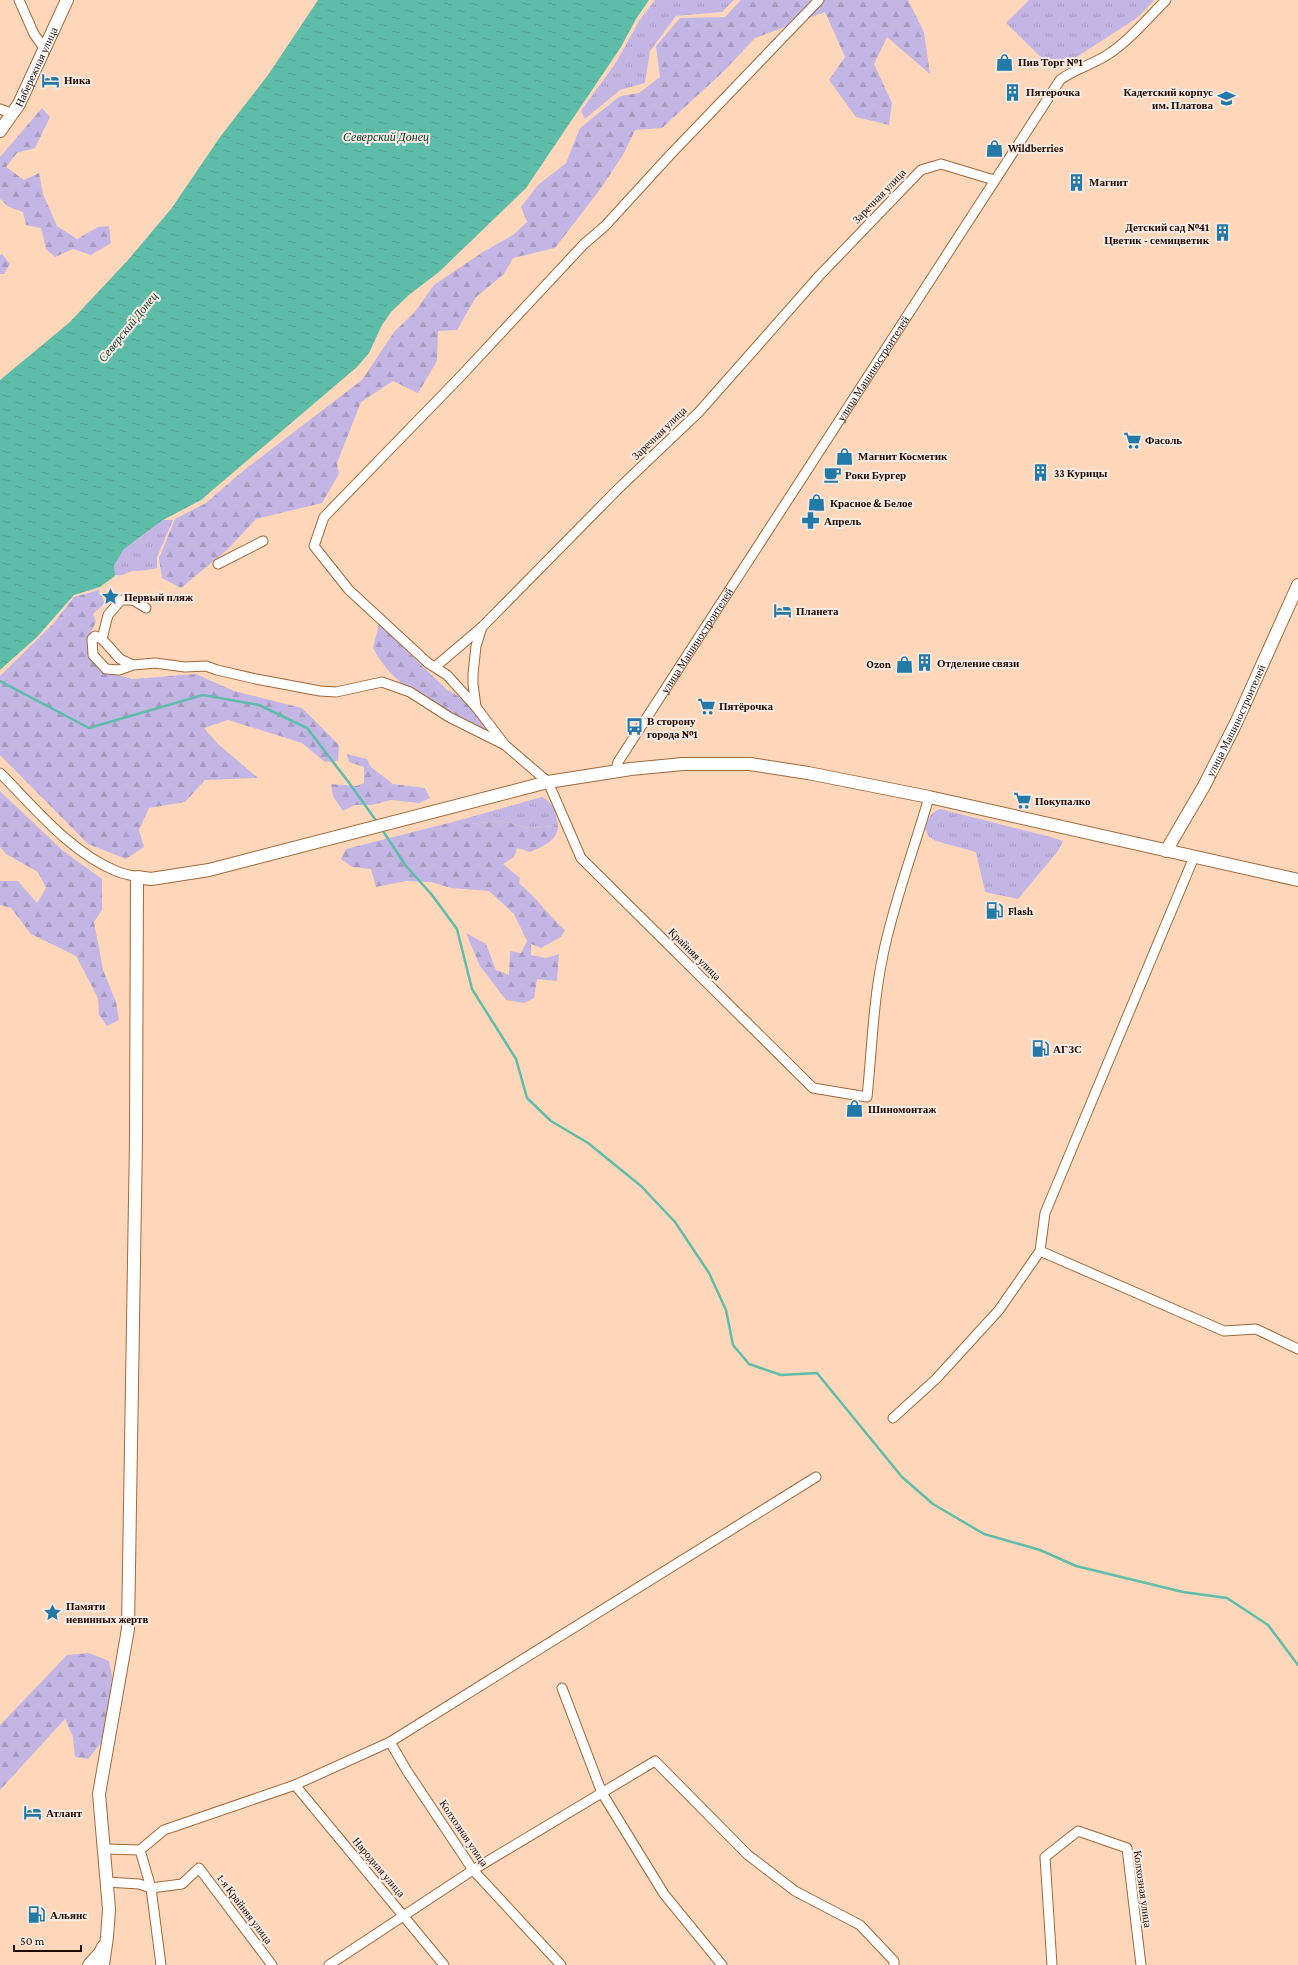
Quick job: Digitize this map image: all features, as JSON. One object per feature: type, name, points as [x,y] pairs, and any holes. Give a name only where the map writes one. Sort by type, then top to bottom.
[{"type":"street","points":[[19,0],[34,34],[44,48]]},
{"type":"street","name":"Набережная улица","points":[[0,131],[13,114],[67,0]]},
{"type":"street","points":[[476,707],[447,675],[435,667],[392,631],[349,590],[314,546],[324,517],[460,377],[584,244],[606,226],[670,155],[819,0]]},
{"type":"street","name":"улица Машиностроителей","points":[[616,770],[618,762],[1060,80],[1108,55],[1132,35],[1166,0]]},
{"type":"street","points":[[0,109],[13,114]]},
{"type":"street","name":"Заречная улица","points":[[548,782],[505,745],[476,707],[473,684],[474,670],[476,646],[482,627],[620,488],[699,412],[756,350],[819,276],[921,170],[941,164],[994,180]]},
{"type":"street","points":[[218,564],[263,540]]},
{"type":"street","name":"улица Машиностроителей","points":[[1166,851],[1204,786],[1232,730],[1298,585]]},
{"type":"street","points":[[102,640],[108,615],[121,600],[133,600],[146,608]]},
{"type":"street","points":[[435,667],[482,627]]},
{"type":"street","points":[[133,665],[120,659],[102,640],[95,636],[92,639],[92,648],[97,661],[106,669],[119,670],[133,665],[155,663],[186,667],[206,666],[256,679],[320,691],[336,692],[382,682],[410,692],[449,717],[505,745]]},
{"type":"street","points":[[0,773],[73,844],[94,859],[117,871],[137,877],[151,879],[209,870],[345,836],[548,782],[616,770],[683,764],[750,764],[808,773],[929,797],[1298,880]]},
{"type":"street","name":"Крайняя улица","points":[[548,782],[581,858],[814,1088],[867,1097],[874,1004],[882,956],[891,917],[917,840],[929,797]]},
{"type":"street","points":[[894,1418],[936,1378],[999,1310],[1040,1251],[1045,1213],[1194,857]]},
{"type":"street","points":[[103,1965],[108,1937],[109,1909],[99,1794],[128,1629],[136,1139],[137,877]]},
{"type":"street","points":[[1040,1251],[1224,1331],[1256,1329],[1298,1350]]},
{"type":"street","points":[[104,1849],[140,1850],[164,1830],[295,1785],[390,1742],[816,1477]]},
{"type":"street","points":[[562,1688],[602,1793],[664,1894],[722,1965]]},
{"type":"street","name":"Колхозная улица","points":[[390,1742],[407,1771],[473,1870],[562,1965]]},
{"type":"street","points":[[329,1965],[473,1870],[655,1761],[748,1855],[795,1891],[860,1925],[894,1961],[894,1965]]},
{"type":"street","name":"Народная улица","points":[[295,1785],[444,1965]]},
{"type":"street","name":"Колхозная улица","points":[[1052,1965],[1045,1858],[1078,1831],[1127,1848],[1141,1965]]},
{"type":"street","points":[[140,1850],[151,1888],[161,1965]]},
{"type":"street","name":"1-я Крайняя улица","points":[[151,1888],[182,1884],[199,1868],[272,1965]]},
{"type":"street","points":[[106,1882],[139,1884],[151,1888]]},
{"type":"street","points":[[88,1965],[100,1953],[108,1937]]},
{"type":"green space","points":[[655,0],[734,0],[722,12],[676,16],[650,51],[645,83],[620,90],[585,119],[581,111],[617,61],[639,21]]},
{"type":"green space","points":[[741,0],[908,0],[924,32],[930,74],[887,37],[874,64],[892,103],[889,125],[856,117],[829,80],[845,57],[825,12],[755,38],[723,72],[662,128],[635,130],[623,155],[601,188],[555,248],[513,258],[504,274],[476,297],[457,330],[438,331],[437,361],[418,393],[393,381],[361,402],[337,463],[339,474],[322,503],[256,519],[228,549],[181,588],[162,578],[159,558],[175,519],[206,503],[243,471],[362,380],[394,332],[414,313],[434,285],[483,252],[513,235],[527,222],[521,207],[538,185],[566,163],[580,128],[620,96],[639,93],[660,77],[656,46],[680,18],[725,17]]},
{"type":"green space","points":[[1029,0],[1154,0],[1137,18],[1055,71],[1006,23]]},
{"type":"green space","points":[[42,108],[50,117],[35,148],[17,153],[6,167],[24,180],[39,173],[43,194],[57,226],[77,239],[98,227],[109,226],[111,243],[91,255],[73,249],[55,257],[46,249],[41,228],[26,225],[23,212],[9,207],[0,199],[0,157]]},
{"type":"green space","points":[[2,254],[10,264],[4,274],[0,274],[0,255]]},
{"type":"green space","points":[[163,520],[173,520],[157,557],[157,568],[115,575],[113,565],[124,549]]},
{"type":"green space","points":[[99,590],[105,603],[93,614],[96,622],[87,640],[100,671],[133,679],[196,674],[234,691],[302,708],[339,745],[338,761],[325,762],[302,743],[228,720],[204,728],[218,744],[258,778],[205,780],[185,802],[149,808],[139,830],[144,847],[126,859],[88,844],[0,755],[0,676],[53,624],[74,597]]},
{"type":"green space","points":[[379,624],[447,690],[459,697],[475,712],[486,731],[454,716],[422,698],[407,688],[394,676],[382,663],[373,648]]},
{"type":"green space","points":[[347,754],[367,759],[371,767],[393,784],[425,788],[430,798],[419,803],[391,800],[372,805],[355,805],[343,811],[333,796],[331,784],[356,786],[364,783],[364,767],[349,762]]},
{"type":"green space","points":[[0,791],[62,850],[102,879],[102,910],[94,922],[103,970],[116,1002],[119,1020],[107,1026],[99,1015],[98,998],[76,956],[31,934],[11,908],[0,905],[0,881],[18,881],[37,903],[46,888],[38,872],[6,854],[0,847]]},
{"type":"green space","points":[[542,797],[550,803],[554,809],[558,826],[529,828],[502,821],[468,824],[460,820]]},
{"type":"green space","points":[[940,809],[1063,841],[1058,851],[1018,899],[985,892],[976,852],[936,841],[929,837],[925,829],[927,822],[932,814]]},
{"type":"green space","points":[[460,820],[468,824],[502,821],[529,828],[558,826],[555,836],[548,843],[530,852],[517,848],[514,857],[503,864],[520,878],[519,883],[565,930],[561,937],[541,948],[531,944],[531,955],[546,958],[559,954],[557,981],[537,979],[534,998],[524,1003],[506,1000],[480,966],[466,933],[486,944],[496,970],[509,975],[510,951],[521,953],[527,941],[514,914],[489,891],[451,888],[431,882],[406,881],[376,887],[371,869],[352,867],[341,859],[346,849]]},
{"type":"green space","points":[[89,1653],[109,1661],[113,1681],[101,1743],[88,1759],[75,1757],[73,1737],[65,1719],[0,1790],[0,1725],[67,1655]]},
{"type":"water","name":"Северский Донец","points":[[318,0],[649,0],[636,19],[621,47],[526,188],[439,272],[410,294],[391,312],[382,325],[369,353],[357,367],[201,500],[163,520],[124,549],[114,565],[115,576],[100,587],[74,595],[37,637],[0,670],[0,380],[70,322],[128,260],[171,209],[220,137],[268,75]]},
{"type":"waterway","points":[[0,681],[89,728],[203,695],[259,705],[307,728],[377,822]]},
{"type":"waterway","points":[[381,828],[406,866],[432,895],[457,929],[472,989],[516,1059],[527,1098],[551,1121],[588,1143],[641,1186],[675,1222],[709,1273],[726,1310],[733,1345],[749,1364],[781,1375],[817,1373],[902,1477],[933,1504],[984,1534],[1040,1550],[1076,1566],[1183,1592],[1227,1598],[1268,1625],[1298,1665]]},
{"type":"place","name":"Пив Торг №1","points":[[1005,62]]},
{"type":"place","name":"Ника","points":[[51,80]]},
{"type":"place","name":"Пятерочка","points":[[1013,92]]},
{"type":"place","name":"Кадетский корпус им. Платова","points":[[1226,98]]},
{"type":"place","name":"Wildberries","points":[[995,148]]},
{"type":"place","name":"Магнит","points":[[1076,182]]},
{"type":"place","name":"Детский сад №41 Цветик - семицветик","points":[[1222,233]]},
{"type":"place","name":"Фасоль","points":[[1132,440]]},
{"type":"place","name":"Магнит Косметик","points":[[845,456]]},
{"type":"place","name":"33 Курицы","points":[[1041,473]]},
{"type":"place","name":"Роки Бургер","points":[[832,475]]},
{"type":"place","name":"Красное & Белое","points":[[817,503]]},
{"type":"place","name":"Апрель","points":[[811,521]]},
{"type":"place","name":"Первый пляж","points":[[111,597]]},
{"type":"place","name":"Планета","points":[[783,611]]},
{"type":"place","name":"Отделение связи","points":[[924,663]]},
{"type":"place","name":"Ozon","points":[[904,664]]},
{"type":"place","name":"Пятёрочка","points":[[706,706]]},
{"type":"place","name":"В сторону города №1","points":[[634,727]]},
{"type":"place","name":"Покупалко","points":[[1022,801]]},
{"type":"place","name":"Flash","points":[[995,911]]},
{"type":"place","name":"АГЗС","points":[[1040,1049]]},
{"type":"place","name":"Шиномонтаж","points":[[855,1109]]},
{"type":"place","name":"Памяти невинных жертв","points":[[53,1612]]},
{"type":"place","name":"Атлант","points":[[33,1813]]},
{"type":"place","name":"Альянс","points":[[37,1915]]}]
